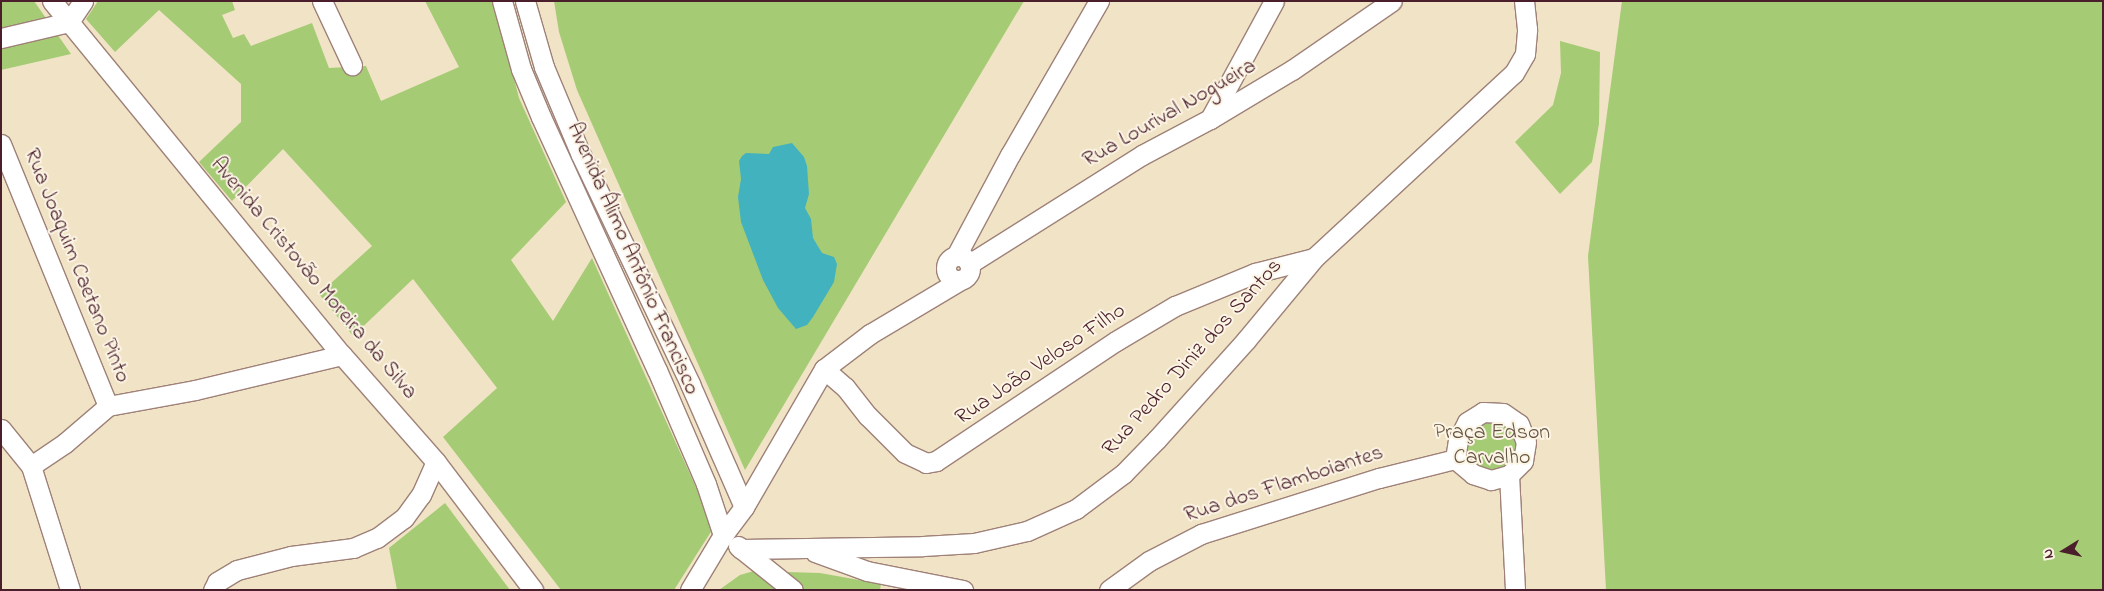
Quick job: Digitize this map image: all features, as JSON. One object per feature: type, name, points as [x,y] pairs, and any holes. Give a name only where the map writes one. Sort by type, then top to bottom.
[{"type":"street","name":"Avenida Cristovão Moreira da Silva","points":[[52,1],[342,354],[436,462],[533,590]]},
{"type":"street","points":[[1,38],[69,22],[83,1]]},
{"type":"street","points":[[322,1],[352,65]]},
{"type":"street","name":"Avenida Álimo Antônio Francisco","points":[[502,1],[521,69],[541,117],[657,370],[706,484],[723,535]]},
{"type":"street","name":"Avenida Álimo Antônio Francisco","points":[[525,1],[544,67],[581,155],[690,384],[744,508]]},
{"type":"street","points":[[912,310],[957,262],[1010,155],[1099,1]]},
{"type":"street","points":[[1210,119],[1274,1]]},
{"type":"street","name":"Rua Lourival Nogueira","points":[[957,262],[1142,155],[1210,119],[1292,70],[1392,1]]},
{"type":"street","name":"Rua Pedro Diniz dos Santos","points":[[741,549],[807,549],[974,543],[1027,531],[1076,509],[1123,474],[1157,439],[1246,340],[1314,258],[1514,73],[1525,54],[1528,29],[1524,1]]},
{"type":"street","name":"Rua Joaquim Caetano Pinto","points":[[1,144],[108,406]]},
{"type":"street","name":"Rua João Veloso Filho","points":[[824,369],[845,387],[868,416],[905,453],[926,463],[936,461],[1116,341],[1175,306],[1255,273],[1314,258]]},
{"type":"street","points":[[690,590],[723,535],[744,508],[824,369],[870,334],[967,277],[970,271],[957,262]]},
{"type":"street","points":[[31,466],[65,443],[108,406],[195,390],[342,354]]},
{"type":"street","points":[[1483,412],[1503,412],[1519,424],[1526,442],[1523,461],[1510,475],[1491,480],[1473,474],[1455,460],[1458,440],[1467,422],[1483,412]]},
{"type":"street","points":[[1,429],[31,466],[70,590]]},
{"type":"street","name":"Rua dos Flamboiantes","points":[[1110,590],[1149,561],[1201,534],[1379,478],[1455,460]]},
{"type":"street","points":[[213,590],[217,582],[237,570],[291,556],[353,548],[378,538],[404,518],[421,495],[436,462]]},
{"type":"street","points":[[1510,475],[1514,589]]},
{"type":"street","points":[[723,535],[793,590]]},
{"type":"street","points":[[807,549],[867,571],[963,590]]},
{"type":"green space","points":[[1,1],[34,1],[71,54],[1,70]]},
{"type":"green space","points":[[98,1],[232,1],[235,10],[222,15],[233,38],[244,34],[251,46],[312,23],[329,68],[366,66],[381,101],[459,67],[425,1],[494,1],[519,98],[566,202],[511,260],[553,321],[592,258],[714,527],[674,590],[561,590],[443,437],[497,388],[413,279],[353,336],[319,294],[372,246],[283,149],[232,201],[199,162],[241,122],[241,84],[159,10],[115,52],[86,19]]},
{"type":"green space","points":[[554,1],[1024,1],[745,470],[577,90],[559,32]]},
{"type":"green space","points":[[1622,1],[2103,1],[2103,590],[1606,590],[1588,256]]},
{"type":"green space","points":[[1560,41],[1600,52],[1599,124],[1592,162],[1560,194],[1515,142],[1553,105],[1561,73]]},
{"type":"green space","name":"Praça Edson Carvalho","points":[[1486,418],[1511,425],[1519,450],[1510,466],[1484,472],[1469,462],[1464,444],[1466,435]]},
{"type":"green space","points":[[445,503],[510,590],[397,590],[389,548]]},
{"type":"green space","points":[[754,571],[820,573],[881,584],[880,590],[719,590],[740,575]]},
{"type":"water","points":[[792,143],[804,157],[807,166],[809,194],[805,208],[811,219],[813,238],[822,253],[834,257],[837,264],[834,282],[813,317],[807,325],[796,329],[778,308],[763,280],[741,222],[738,197],[741,179],[739,161],[742,156],[746,153],[769,154],[773,147]]}]
